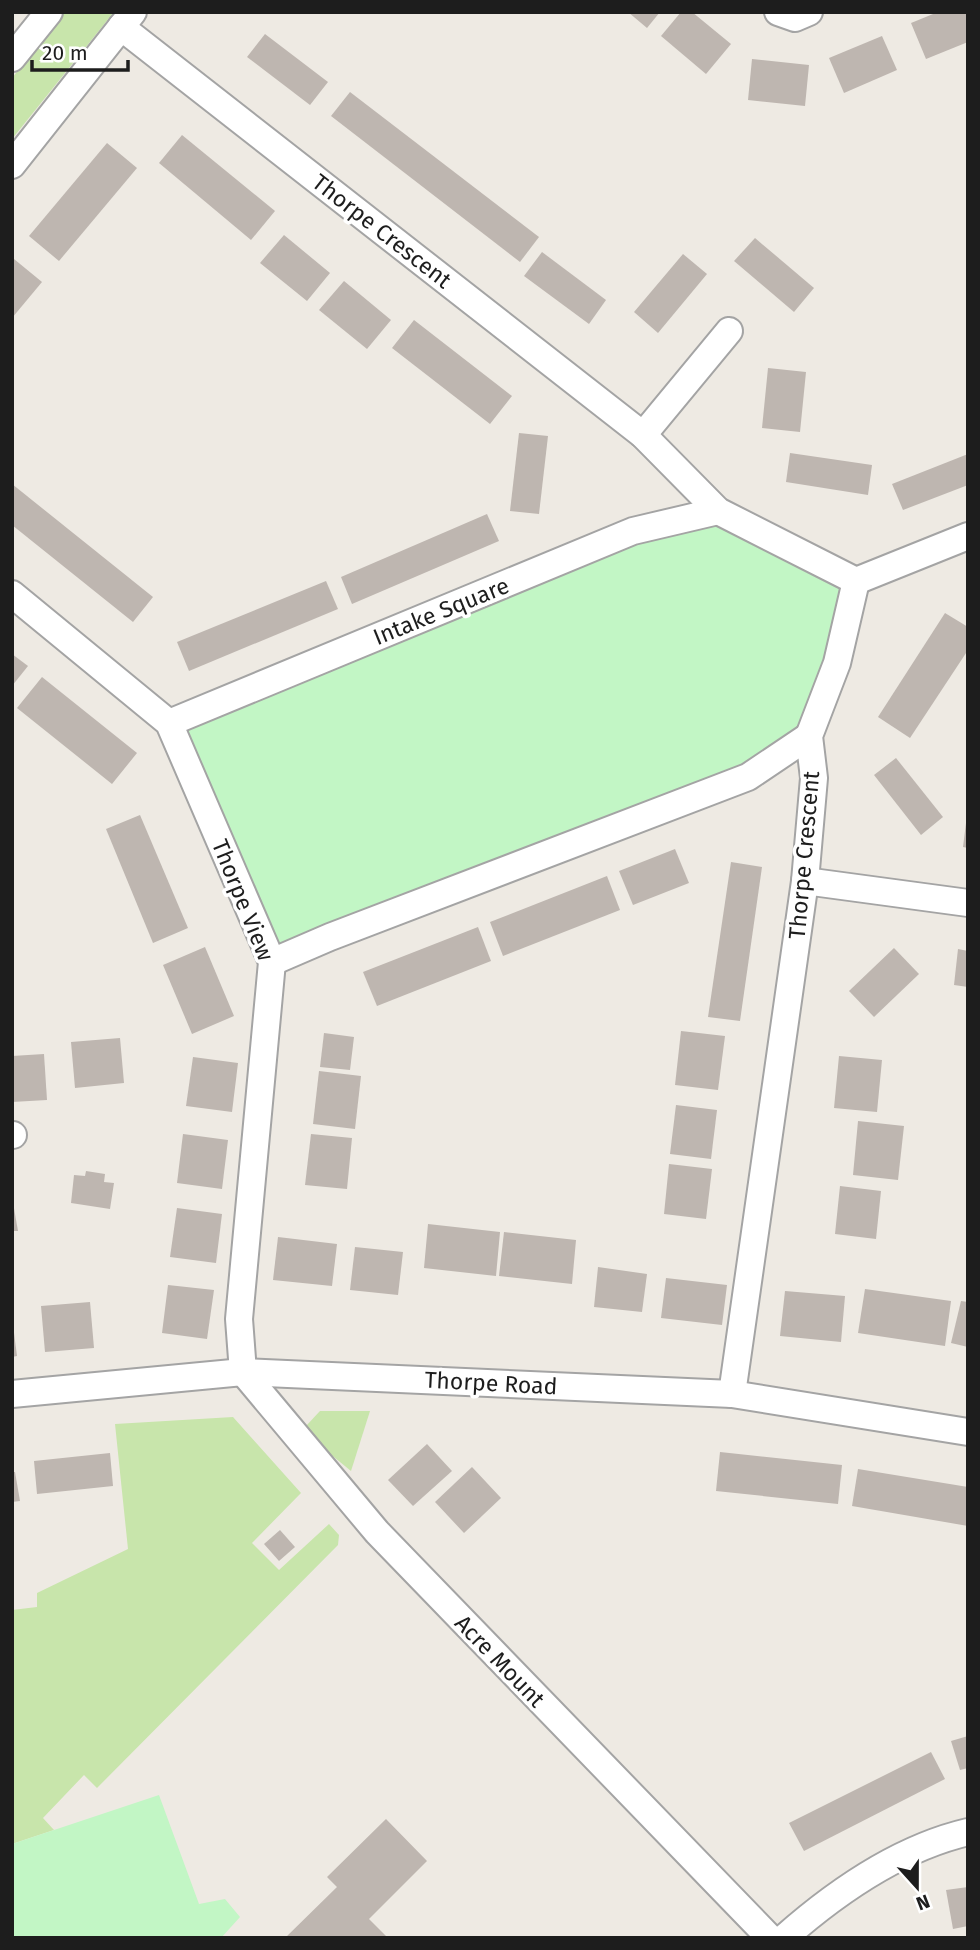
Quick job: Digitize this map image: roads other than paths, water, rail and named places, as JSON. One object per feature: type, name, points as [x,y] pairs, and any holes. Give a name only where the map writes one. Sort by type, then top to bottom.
[{"type":"street","points":[[12,58],[49,12]]},
{"type":"street","points":[[778,12],[795,18],[809,12]]},
{"type":"street","points":[[12,165],[127,20]]},
{"type":"street","name":"Thorpe Crescent","points":[[127,20],[643,435],[718,511],[856,581],[837,663],[809,736],[814,778],[805,881],[732,1394]]},
{"type":"street","points":[[643,435],[729,331]]},
{"type":"street","name":"Intake Square","points":[[169,723],[632,531],[718,511]]},
{"type":"street","points":[[856,581],[968,536]]},
{"type":"street","name":"Thorpe View","points":[[12,594],[169,723],[272,962],[239,1319],[243,1372]]},
{"type":"street","points":[[272,962],[330,937],[748,777],[809,736]]},
{"type":"street","points":[[805,881],[968,903]]},
{"type":"street","name":"Thorpe Road","points":[[12,1394],[243,1372],[732,1394],[968,1433]]},
{"type":"street","name":"Acre Mount","points":[[243,1372],[377,1532],[770,1938]]},
{"type":"street","points":[[784,1938],[843,1891],[900,1858],[968,1832]]}]
